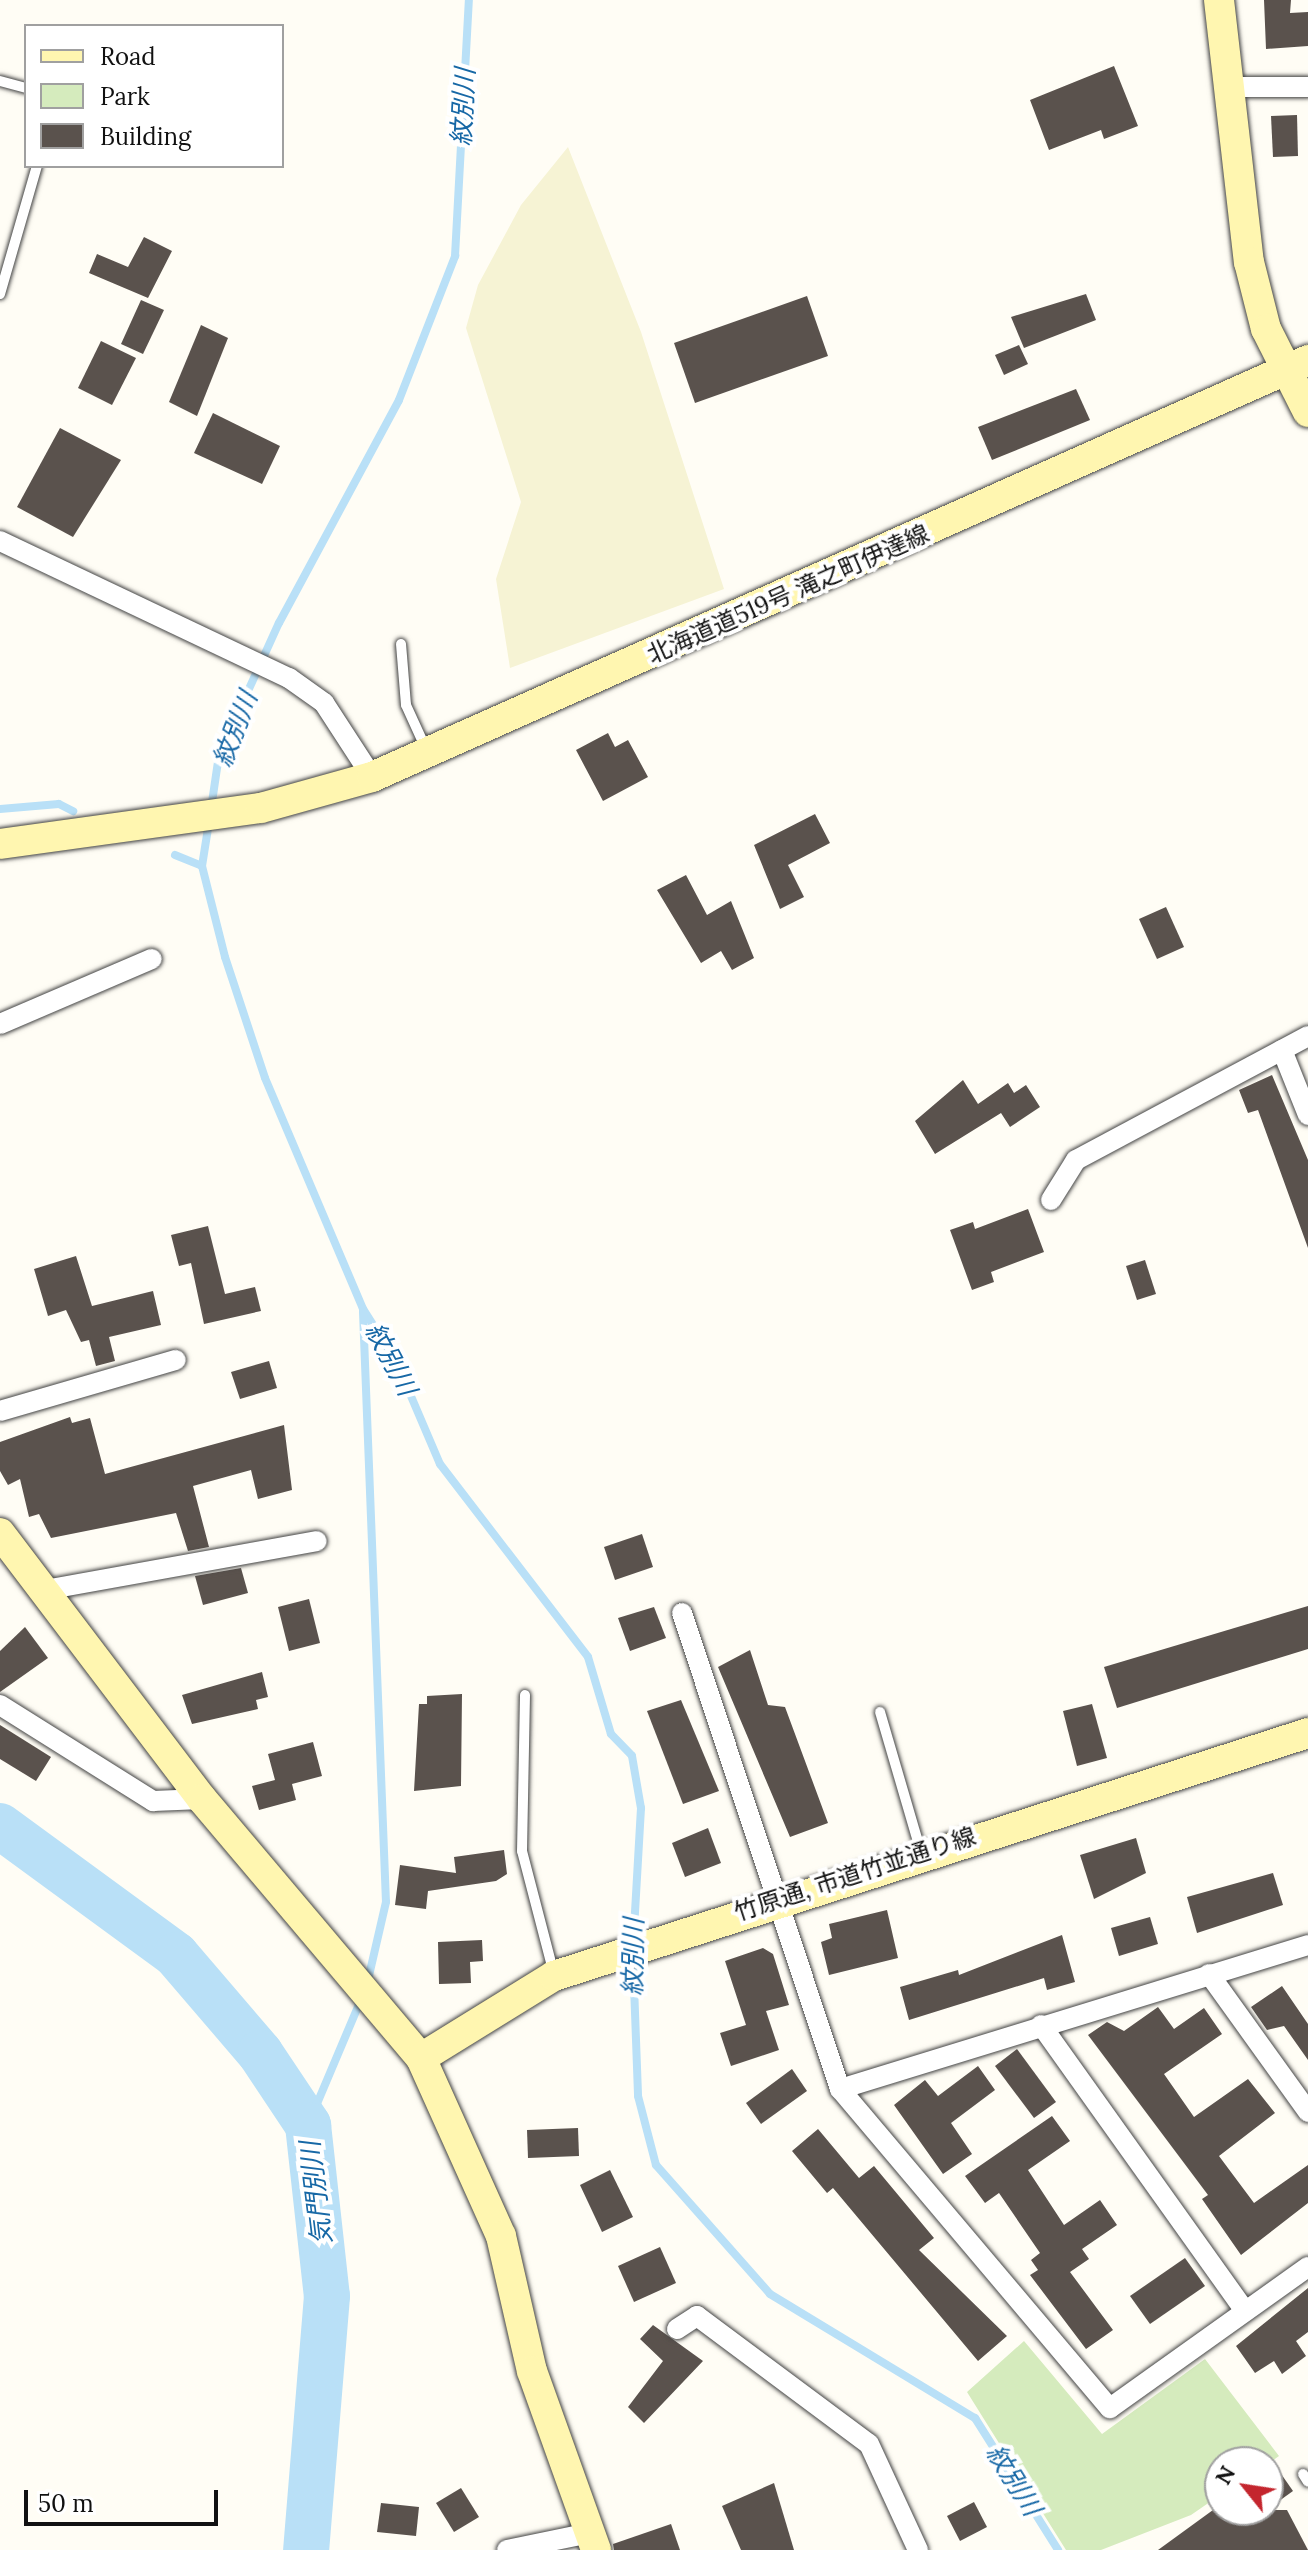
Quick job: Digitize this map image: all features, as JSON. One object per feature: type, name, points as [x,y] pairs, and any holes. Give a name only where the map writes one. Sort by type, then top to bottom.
[{"type":"street","points":[[1219,0],[1225,87],[1249,262],[1296,365],[1308,412]]},
{"type":"street","points":[[1225,87],[1308,87]]},
{"type":"street","name":"北海道道519号 滝之町伊達線","points":[[0,844],[133,830],[261,808],[372,777],[1296,365]]},
{"type":"street","points":[[0,541],[289,678],[324,703],[372,777]]},
{"type":"street","points":[[0,1024],[152,959]]},
{"type":"street","points":[[1051,1200],[1076,1160],[1308,1036]]},
{"type":"street","points":[[1282,1050],[1308,1115]]},
{"type":"street","points":[[0,1411],[176,1360]]},
{"type":"street","points":[[0,1533],[202,1799],[421,2058],[501,2236],[532,2371],[593,2542],[507,2550]]},
{"type":"street","points":[[45,1590],[317,1541]]},
{"type":"street","points":[[682,1613],[773,1902],[840,2089],[1110,2408],[1308,2267]]},
{"type":"street","points":[[0,1705],[153,1801],[202,1799]]},
{"type":"street","name":"竹原通, 市道竹並通り線","points":[[421,2058],[554,1976],[670,1933],[1308,1733]]},
{"type":"street","points":[[840,2089],[1308,1945]]},
{"type":"street","points":[[1209,1974],[1308,2112]]},
{"type":"street","points":[[1041,2025],[1245,2311]]},
{"type":"street","points":[[677,2329],[697,2316],[869,2444],[918,2550]]},
{"type":"lane","points":[[0,81],[24,87]]},
{"type":"lane","points":[[0,294],[36,168]]},
{"type":"lane","points":[[401,644],[406,705],[428,753]]},
{"type":"lane","points":[[525,1695],[522,1851],[554,1976]]},
{"type":"lane","points":[[880,1712],[921,1852]]},
{"type":"shaded area","points":[[568,147],[641,332],[724,589],[510,668],[496,579],[521,502],[466,328],[478,285],[521,205]]},
{"type":"green space","points":[[1024,2341],[1102,2434],[1205,2359],[1271,2446],[1204,2446],[1204,2506],[1191,2515],[1101,2550],[1066,2550],[967,2392]]},
{"type":"building","points":[[1264,0],[1291,0],[1290,13],[1308,12],[1308,46],[1266,49]]},
{"type":"building","points":[[1114,66],[1138,126],[1104,139],[1101,130],[1049,150],[1030,100]]},
{"type":"building","points":[[1297,115],[1298,156],[1273,157],[1271,116]]},
{"type":"building","points":[[144,237],[172,251],[148,298],[89,273],[97,254],[128,267]]},
{"type":"building","points":[[1086,294],[1096,320],[1024,348],[1011,317]]},
{"type":"building","points":[[807,296],[828,356],[695,403],[674,343]]},
{"type":"building","points":[[141,300],[164,310],[143,354],[121,344]]},
{"type":"building","points":[[201,325],[228,338],[197,416],[169,402]]},
{"type":"building","points":[[101,341],[136,358],[112,405],[78,388]]},
{"type":"building","points":[[1019,345],[1028,364],[1004,375],[995,355]]},
{"type":"building","points":[[1076,389],[1090,420],[992,460],[978,427]]},
{"type":"building","points":[[213,413],[280,446],[262,484],[194,453]]},
{"type":"building","points":[[60,428],[121,460],[73,537],[17,507]]},
{"type":"building","points":[[608,733],[615,747],[628,740],[648,777],[603,801],[576,750]]},
{"type":"building","points":[[815,814],[830,843],[788,865],[804,897],[780,909],[754,845]]},
{"type":"building","points":[[686,875],[707,915],[731,901],[754,958],[732,970],[721,951],[701,963],[657,890]]},
{"type":"building","points":[[1166,907],[1184,947],[1157,959],[1139,919]]},
{"type":"building","points":[[1272,1075],[1308,1160],[1308,1248],[1258,1110],[1248,1113],[1239,1090]]},
{"type":"building","points":[[963,1080],[978,1104],[1008,1083],[1014,1093],[1026,1085],[1040,1107],[1010,1127],[1001,1113],[935,1154],[915,1121]]},
{"type":"building","points":[[1028,1209],[1044,1252],[991,1272],[994,1282],[972,1290],[950,1230],[973,1222],[975,1229]]},
{"type":"building","points":[[208,1226],[225,1294],[255,1287],[261,1311],[204,1324],[191,1263],[179,1266],[171,1235]]},
{"type":"building","points":[[76,1256],[92,1306],[153,1291],[161,1325],[109,1337],[115,1361],[96,1366],[89,1340],[81,1342],[66,1310],[48,1316],[34,1269]]},
{"type":"building","points":[[1145,1260],[1156,1294],[1137,1300],[1126,1266]]},
{"type":"building","points":[[269,1361],[277,1388],[240,1399],[231,1372]]},
{"type":"building","points":[[70,1417],[72,1423],[90,1418],[105,1474],[284,1425],[292,1490],[258,1499],[251,1470],[193,1486],[209,1547],[188,1551],[176,1513],[51,1538],[39,1514],[29,1517],[20,1479],[8,1485],[0,1471],[0,1442]]},
{"type":"building","points":[[642,1534],[653,1567],[615,1580],[604,1547]]},
{"type":"building","points":[[241,1568],[248,1593],[203,1605],[195,1576]]},
{"type":"building","points":[[309,1599],[320,1643],[289,1651],[278,1607]]},
{"type":"building","points":[[1308,1606],[1308,1649],[1117,1708],[1104,1667]]},
{"type":"building","points":[[654,1607],[666,1638],[630,1651],[618,1618]]},
{"type":"building","points":[[25,1627],[48,1658],[0,1692],[0,1651]]},
{"type":"building","points":[[750,1650],[768,1705],[785,1707],[828,1823],[790,1837],[718,1667]]},
{"type":"building","points":[[262,1672],[268,1697],[256,1700],[258,1709],[192,1724],[182,1695]]},
{"type":"building","points":[[462,1694],[461,1786],[414,1791],[419,1704],[427,1704],[427,1696]]},
{"type":"building","points":[[681,1700],[719,1791],[683,1804],[647,1711]]},
{"type":"building","points":[[1092,1704],[1107,1758],[1077,1766],[1063,1711]]},
{"type":"building","points":[[0,1725],[51,1757],[36,1781],[0,1759]]},
{"type":"building","points":[[313,1742],[322,1776],[292,1784],[296,1800],[259,1810],[252,1786],[275,1780],[268,1754]]},
{"type":"building","points":[[708,1828],[721,1863],[685,1877],[672,1843]]},
{"type":"building","points":[[1136,1838],[1146,1873],[1094,1899],[1080,1855]]},
{"type":"building","points":[[504,1850],[507,1874],[496,1881],[428,1891],[426,1909],[395,1905],[400,1865],[456,1873],[454,1857]]},
{"type":"building","points":[[1273,1873],[1283,1905],[1197,1933],[1187,1897]]},
{"type":"building","points":[[887,1910],[898,1958],[829,1975],[821,1942],[832,1938],[829,1924]]},
{"type":"building","points":[[1150,1917],[1158,1944],[1119,1956],[1111,1928]]},
{"type":"building","points":[[1062,1935],[1075,1982],[1047,1990],[1044,1978],[909,2020],[900,1987],[958,1970],[959,1975]]},
{"type":"building","points":[[482,1940],[483,1961],[470,1962],[471,1983],[439,1984],[438,1942]]},
{"type":"building","points":[[763,1948],[773,1954],[789,2005],[766,2011],[779,2050],[731,2066],[720,2033],[746,2025],[725,1961]]},
{"type":"building","points":[[1282,1986],[1308,2024],[1308,2060],[1284,2026],[1267,2030],[1251,2007]]},
{"type":"building","points":[[1158,2007],[1174,2029],[1204,2008],[1222,2034],[1164,2074],[1194,2117],[1248,2079],[1275,2113],[1219,2156],[1254,2203],[1308,2165],[1308,2203],[1241,2255],[1202,2199],[1208,2195],[1088,2035],[1107,2022],[1124,2031]]},
{"type":"building","points":[[1017,2049],[1056,2102],[1034,2118],[995,2066]]},
{"type":"building","points":[[978,2066],[995,2090],[951,2123],[972,2154],[943,2174],[894,2105],[925,2080],[938,2096]]},
{"type":"building","points":[[792,2069],[807,2091],[761,2124],[746,2103]]},
{"type":"building","points":[[1052,2116],[1070,2141],[1028,2170],[1064,2225],[1100,2200],[1117,2225],[1082,2249],[1089,2259],[1070,2272],[1113,2330],[1086,2349],[1030,2275],[1038,2270],[1031,2260],[1040,2253],[999,2193],[985,2203],[965,2176]]},
{"type":"building","points":[[578,2128],[579,2156],[528,2158],[527,2130]]},
{"type":"building","points":[[818,2129],[859,2178],[874,2166],[934,2238],[919,2250],[1007,2336],[978,2361],[833,2188],[827,2193],[792,2151]]},
{"type":"building","points":[[610,2170],[633,2217],[602,2232],[580,2185]]},
{"type":"building","points":[[660,2247],[676,2283],[634,2302],[618,2266]]},
{"type":"building","points":[[1185,2258],[1205,2286],[1150,2324],[1130,2296]]},
{"type":"building","points":[[1308,2288],[1308,2332],[1296,2341],[1306,2356],[1282,2374],[1274,2361],[1255,2373],[1236,2346]]},
{"type":"building","points":[[653,2325],[703,2361],[644,2423],[628,2407],[663,2361],[640,2339]]},
{"type":"building","points":[[1284,2478],[1293,2491],[1284,2497]]},
{"type":"building","points":[[774,2483],[794,2550],[741,2550],[722,2506]]},
{"type":"building","points":[[461,2488],[479,2517],[454,2532],[436,2503]]},
{"type":"building","points":[[974,2502],[987,2527],[960,2541],[947,2516]]},
{"type":"building","points":[[381,2503],[419,2507],[416,2536],[377,2532]]},
{"type":"building","points":[[1284,2510],[1287,2510],[1308,2550],[1158,2550],[1204,2517],[1204,2526],[1284,2526]]},
{"type":"building","points":[[671,2524],[680,2550],[614,2550],[613,2544]]},
{"type":"waterway","name":"紋別川","points":[[211,809],[219,755],[279,623],[399,400],[455,256],[469,0]]},
{"type":"waterway","points":[[0,809],[59,804],[73,811]]},
{"type":"waterway","name":"紋別川","points":[[209,822],[202,866],[225,957],[265,1078],[363,1309],[396,1361],[440,1464],[588,1657],[611,1734],[632,1756],[641,1808],[633,1945]]},
{"type":"waterway","points":[[175,855],[202,866]]},
{"type":"waterway","points":[[363,1312],[386,1902],[367,1984]]},
{"type":"waterway","name":"気門別川","points":[[0,1826],[176,1955],[260,2053],[308,2125],[327,2296],[306,2550]]},
{"type":"waterway","name":"紋別川","points":[[633,1958],[638,2096],[656,2165],[770,2294],[975,2418],[1058,2550]]},
{"type":"waterway","points":[[308,2125],[362,1997]]}]
